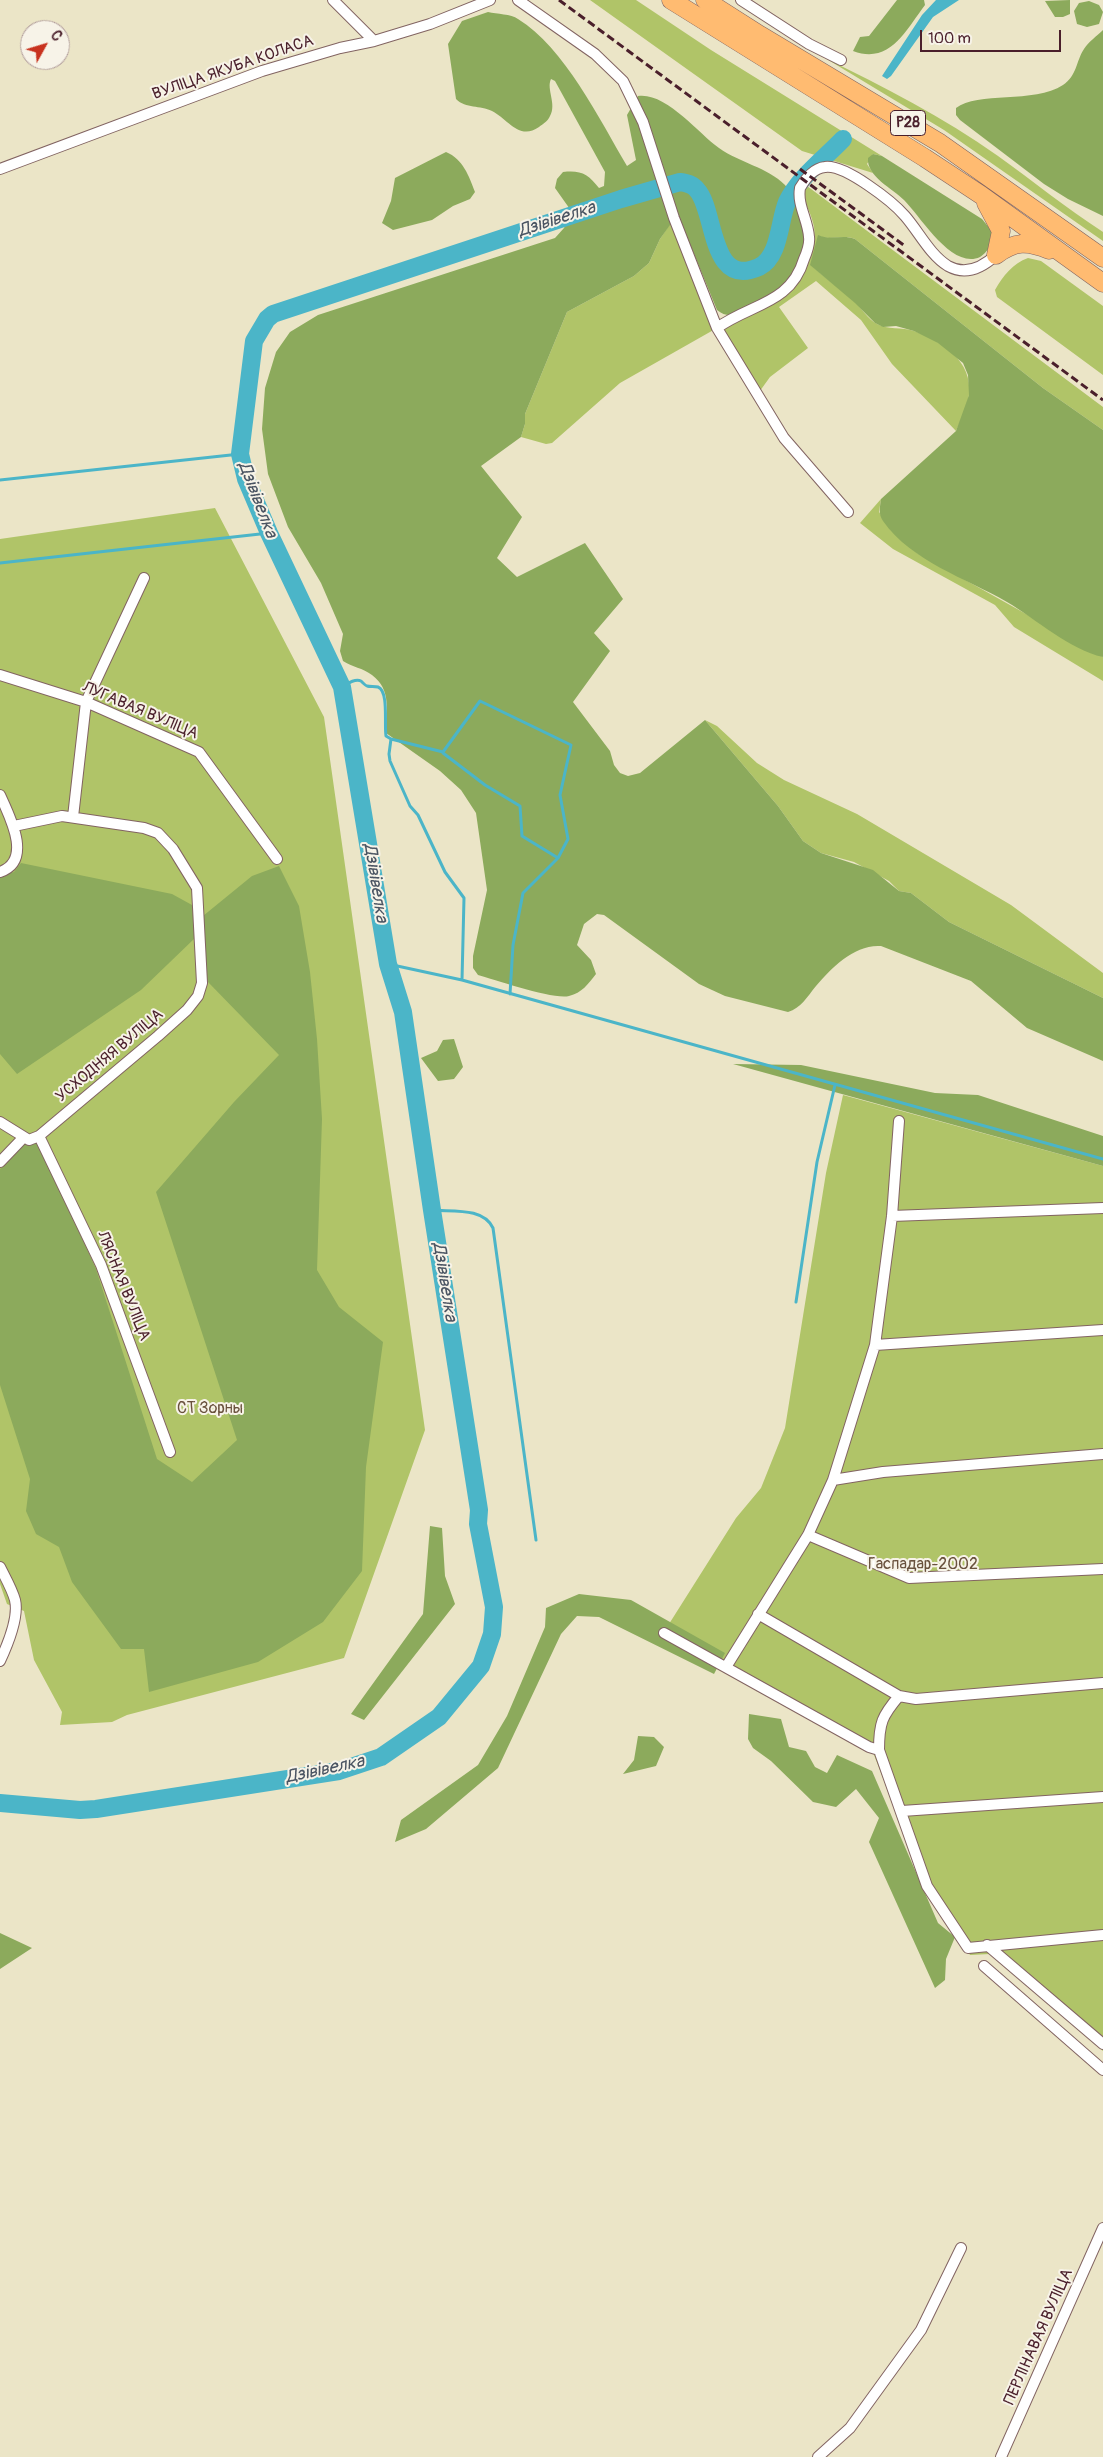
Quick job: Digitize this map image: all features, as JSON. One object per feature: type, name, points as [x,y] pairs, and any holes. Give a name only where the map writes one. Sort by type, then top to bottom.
[{"type":"highway","name":"Р28","points":[[671,0],[707,24],[878,127],[982,195],[1103,283]]},
{"type":"highway","name":"Р28","points":[[705,0],[760,36],[940,143],[1103,258]]},
{"type":"highway","points":[[982,195],[1002,231],[996,255]]},
{"type":"highway","points":[[996,255],[1008,246],[1017,243],[1027,243],[1070,258]]},
{"type":"street","points":[[333,0],[374,41]]},
{"type":"street","name":"ВУЛІЦА ЯКУБА КОЛАСА","points":[[0,169],[262,71],[430,24],[479,2],[490,0]]},
{"type":"street","points":[[518,0],[596,54],[623,81],[643,122],[660,178],[718,328],[784,438],[848,512]]},
{"type":"street","points":[[741,0],[778,25],[841,60]]},
{"type":"street","points":[[718,328],[772,300],[792,286],[804,262],[809,237],[800,201],[800,188],[813,172],[825,167],[832,166],[850,175],[890,201],[905,216],[940,259],[949,266],[969,271],[978,269],[996,255]]},
{"type":"street","points":[[14,826],[62,816],[73,817],[86,702],[144,578]]},
{"type":"street","name":"ЛУГАВАЯ ВУЛІЦА","points":[[0,675],[86,702],[199,752],[277,859]]},
{"type":"street","points":[[0,795],[14,826],[17,858],[10,868],[0,872]]},
{"type":"street","name":"УСХОДНЯЯ ВУЛІЦА","points":[[39,1136],[158,1036],[198,996],[202,983],[197,888],[173,849],[158,833],[144,828],[73,817]]},
{"type":"street","points":[[726,1667],[808,1535],[833,1480],[875,1345],[892,1216],[899,1121]]},
{"type":"street","points":[[0,1122],[29,1140],[39,1136]]},
{"type":"street","name":"ЛЯСНАЯ ВУЛІЦА","points":[[39,1136],[101,1265],[170,1452]]},
{"type":"street","points":[[0,1162],[24,1137]]},
{"type":"street","points":[[892,1216],[1103,1208]]},
{"type":"street","points":[[875,1345],[1103,1330]]},
{"type":"street","points":[[833,1480],[883,1472],[1103,1454]]},
{"type":"street","points":[[808,1535],[909,1578],[1103,1569]]},
{"type":"street","points":[[0,1567],[15,1601],[13,1625],[8,1644],[0,1661]]},
{"type":"street","points":[[758,1614],[899,1696],[916,1699],[1103,1683]]},
{"type":"street","points":[[664,1634],[869,1747],[879,1750]]},
{"type":"street","points":[[899,1696],[884,1714],[879,1730],[879,1750],[927,1886],[968,1948],[1103,1935]]},
{"type":"street","points":[[902,1811],[1103,1797]]},
{"type":"street","points":[[987,1945],[1103,2044]]},
{"type":"street","points":[[984,1966],[1103,2070]]},
{"type":"street","name":"ПЕРЛІНАВАЯ ВУЛІЦА","points":[[1001,2457],[1103,2228]]},
{"type":"street","points":[[818,2457],[850,2428],[922,2330],[961,2248]]},
{"type":"green space","points":[[590,0],[636,0],[711,50],[882,156],[873,154],[867,164],[873,173],[802,151]]},
{"type":"green space","points":[[897,0],[924,0],[925,5],[904,34],[887,49],[877,53],[866,54],[853,51],[860,37],[869,36]]},
{"type":"green space","points":[[1070,0],[1070,14],[1063,17],[1055,17],[1045,1]]},
{"type":"green space","points":[[1089,1],[1099,5],[1103,12],[1099,24],[1087,27],[1077,24],[1074,11],[1079,3]]},
{"type":"green space","points":[[488,12],[515,17],[535,31],[551,47],[580,86],[627,166],[636,160],[627,115],[638,96],[649,96],[660,100],[681,115],[719,148],[736,158],[762,169],[785,185],[793,197],[800,214],[807,239],[802,259],[786,287],[740,313],[726,315],[717,310],[680,220],[675,218],[660,239],[649,263],[634,276],[567,312],[525,414],[525,424],[521,437],[481,466],[522,517],[497,558],[517,577],[585,543],[623,599],[594,633],[610,651],[573,702],[610,751],[614,765],[620,773],[628,776],[640,773],[705,720],[778,806],[803,841],[821,853],[873,870],[899,891],[911,893],[949,922],[1103,998],[1103,1061],[1027,1028],[971,981],[881,946],[871,946],[862,949],[845,958],[829,971],[800,1005],[788,1012],[725,996],[699,984],[604,915],[597,914],[584,924],[577,945],[591,960],[596,974],[584,988],[574,995],[551,995],[525,989],[478,975],[473,968],[473,956],[487,890],[476,813],[461,790],[440,771],[386,733],[387,709],[383,687],[369,673],[343,661],[340,651],[343,634],[321,583],[288,527],[268,474],[262,429],[265,388],[276,352],[290,332],[318,315],[555,238],[564,228],[572,212],[555,188],[557,179],[563,172],[579,172],[588,176],[599,188],[604,186],[605,172],[555,81],[551,79],[550,83],[552,111],[550,116],[544,124],[532,131],[525,132],[520,130],[492,111],[469,106],[456,99],[448,44],[462,21]]},
{"type":"green space","points":[[1103,30],[1103,216],[1068,199],[1044,184],[960,120],[956,115],[956,108],[965,103],[978,100],[1051,91],[1063,85],[1074,73],[1086,46]]},
{"type":"green space","points":[[825,58],[913,103],[956,128],[1011,165],[1103,232],[1103,241],[944,130]]},
{"type":"green space","points":[[446,152],[457,159],[468,174],[475,192],[470,199],[453,206],[432,220],[393,230],[382,223],[391,201],[395,178]]},
{"type":"green space","points":[[873,154],[882,156],[982,219],[991,230],[991,246],[980,257],[969,259],[959,256],[948,249],[928,229],[904,200],[881,182],[871,171],[868,158]]},
{"type":"green space","points":[[807,186],[1103,407],[1103,430],[1043,388],[855,239],[846,237],[828,238],[819,236],[811,265],[850,297],[877,324],[925,335],[945,347],[961,362],[969,383],[969,395],[956,431],[892,364],[861,320],[816,281],[779,307],[808,348],[770,377],[757,395],[721,327],[790,292],[805,270],[814,244],[814,227],[802,193]]},
{"type":"green space","points":[[674,218],[717,328],[620,383],[552,443],[546,444],[521,437],[525,424],[525,414],[567,312],[634,276],[649,263],[660,239]]},
{"type":"green space","points":[[818,235],[855,239],[1043,388],[1103,430],[1103,657],[1078,648],[1007,602],[940,568],[909,548],[883,521],[880,513],[881,499],[956,431],[969,395],[968,375],[963,363],[938,343],[914,331],[896,326],[883,327],[875,323],[855,303],[810,265]]},
{"type":"green space","points":[[1028,258],[1041,261],[1103,306],[1103,375],[997,297],[995,290],[1005,275],[1018,263]]},
{"type":"green space","points":[[881,499],[879,512],[893,532],[917,553],[1103,657],[1103,681],[1014,627],[995,605],[893,549],[860,523]]},
{"type":"green space","name":"СТ Зорны","points":[[215,508],[324,717],[425,1430],[344,1658],[127,1715],[112,1722],[60,1725],[62,1712],[34,1660],[24,1611],[7,1604],[0,1584],[0,539]]},
{"type":"green space","points":[[705,720],[717,726],[757,763],[784,780],[857,814],[1011,905],[1103,973],[1103,998],[949,922],[911,893],[899,891],[889,881],[854,862],[821,853],[803,841],[778,806]]},
{"type":"green space","points":[[21,863],[172,894],[192,905],[195,938],[141,990],[17,1074],[0,1054],[0,876],[14,872]]},
{"type":"green space","points":[[279,866],[299,906],[310,972],[317,1039],[322,1119],[317,1270],[339,1307],[383,1342],[366,1467],[362,1571],[323,1622],[258,1662],[149,1692],[144,1649],[121,1649],[72,1582],[59,1547],[36,1534],[26,1511],[30,1479],[0,1385],[0,1169],[29,1140],[38,1141],[96,1269],[157,1459],[192,1482],[237,1440],[156,1192],[234,1102],[279,1055],[208,982],[203,947],[203,916],[252,876]]},
{"type":"green space","points":[[454,1039],[463,1067],[454,1079],[438,1081],[421,1058],[437,1051],[443,1040]]},
{"type":"green space","points":[[733,1064],[801,1065],[935,1093],[978,1095],[1103,1136],[1103,1166]]},
{"type":"green space","name":"Гаспадар-2002","points":[[843,1095],[1103,1166],[1103,2051],[990,1954],[970,1955],[927,1892],[869,1742],[732,1666],[669,1624],[736,1518],[761,1488],[785,1428],[826,1173]]},
{"type":"green space","points":[[430,1526],[442,1528],[445,1576],[455,1604],[364,1720],[351,1714],[423,1614]]},
{"type":"green space","points":[[579,1594],[631,1600],[725,1653],[714,1674],[599,1617],[577,1616],[561,1634],[498,1768],[426,1829],[395,1842],[401,1820],[478,1765],[507,1716],[545,1627],[546,1608]]},
{"type":"green space","points":[[749,1714],[781,1719],[789,1747],[806,1751],[815,1767],[827,1773],[837,1755],[872,1771],[938,1923],[955,1937],[946,1959],[945,1980],[935,1988],[869,1842],[879,1818],[856,1789],[836,1807],[813,1802],[771,1761],[753,1748],[748,1739]]},
{"type":"green space","points":[[638,1736],[654,1737],[664,1747],[656,1766],[623,1774],[634,1760]]},
{"type":"green space","points":[[0,1933],[32,1948],[0,1969]]},
{"type":"water","points":[[936,0],[959,0],[933,17],[891,76],[887,79],[882,76],[922,15]]},
{"type":"waterway","name":"Дзівівелка","points":[[0,1803],[80,1810],[96,1809],[339,1771],[381,1757],[439,1717],[481,1666],[492,1634],[494,1607],[478,1524],[479,1510],[403,1012],[388,964],[342,687],[269,533],[246,479],[240,454],[254,341],[267,319],[273,314],[621,199],[680,182],[694,186],[703,200],[722,258],[731,267],[743,271],[759,267],[766,262],[775,247],[784,210],[792,193],[805,176],[843,139]]},
{"type":"waterway","points":[[0,480],[240,454]]},
{"type":"waterway","points":[[0,563],[269,533]]},
{"type":"waterway","points":[[342,687],[359,680],[367,686],[378,687],[384,695],[386,736],[391,739],[390,761],[410,806],[418,815],[445,872],[464,898],[462,980]]},
{"type":"waterway","points":[[391,739],[443,752],[480,701],[571,745],[560,795],[568,839],[558,858],[523,893],[513,945],[510,994]]},
{"type":"waterway","points":[[443,753],[485,785],[520,806],[522,836],[558,858]]},
{"type":"waterway","points":[[388,964],[462,980],[1103,1159]]},
{"type":"waterway","points":[[796,1302],[817,1162],[835,1085]]},
{"type":"waterway","points":[[432,1210],[475,1214],[488,1221],[493,1228],[536,1540]]},
{"type":"railway","points":[[559,0],[1103,400]]},
{"type":"railway","points":[[800,169],[905,246]]}]
